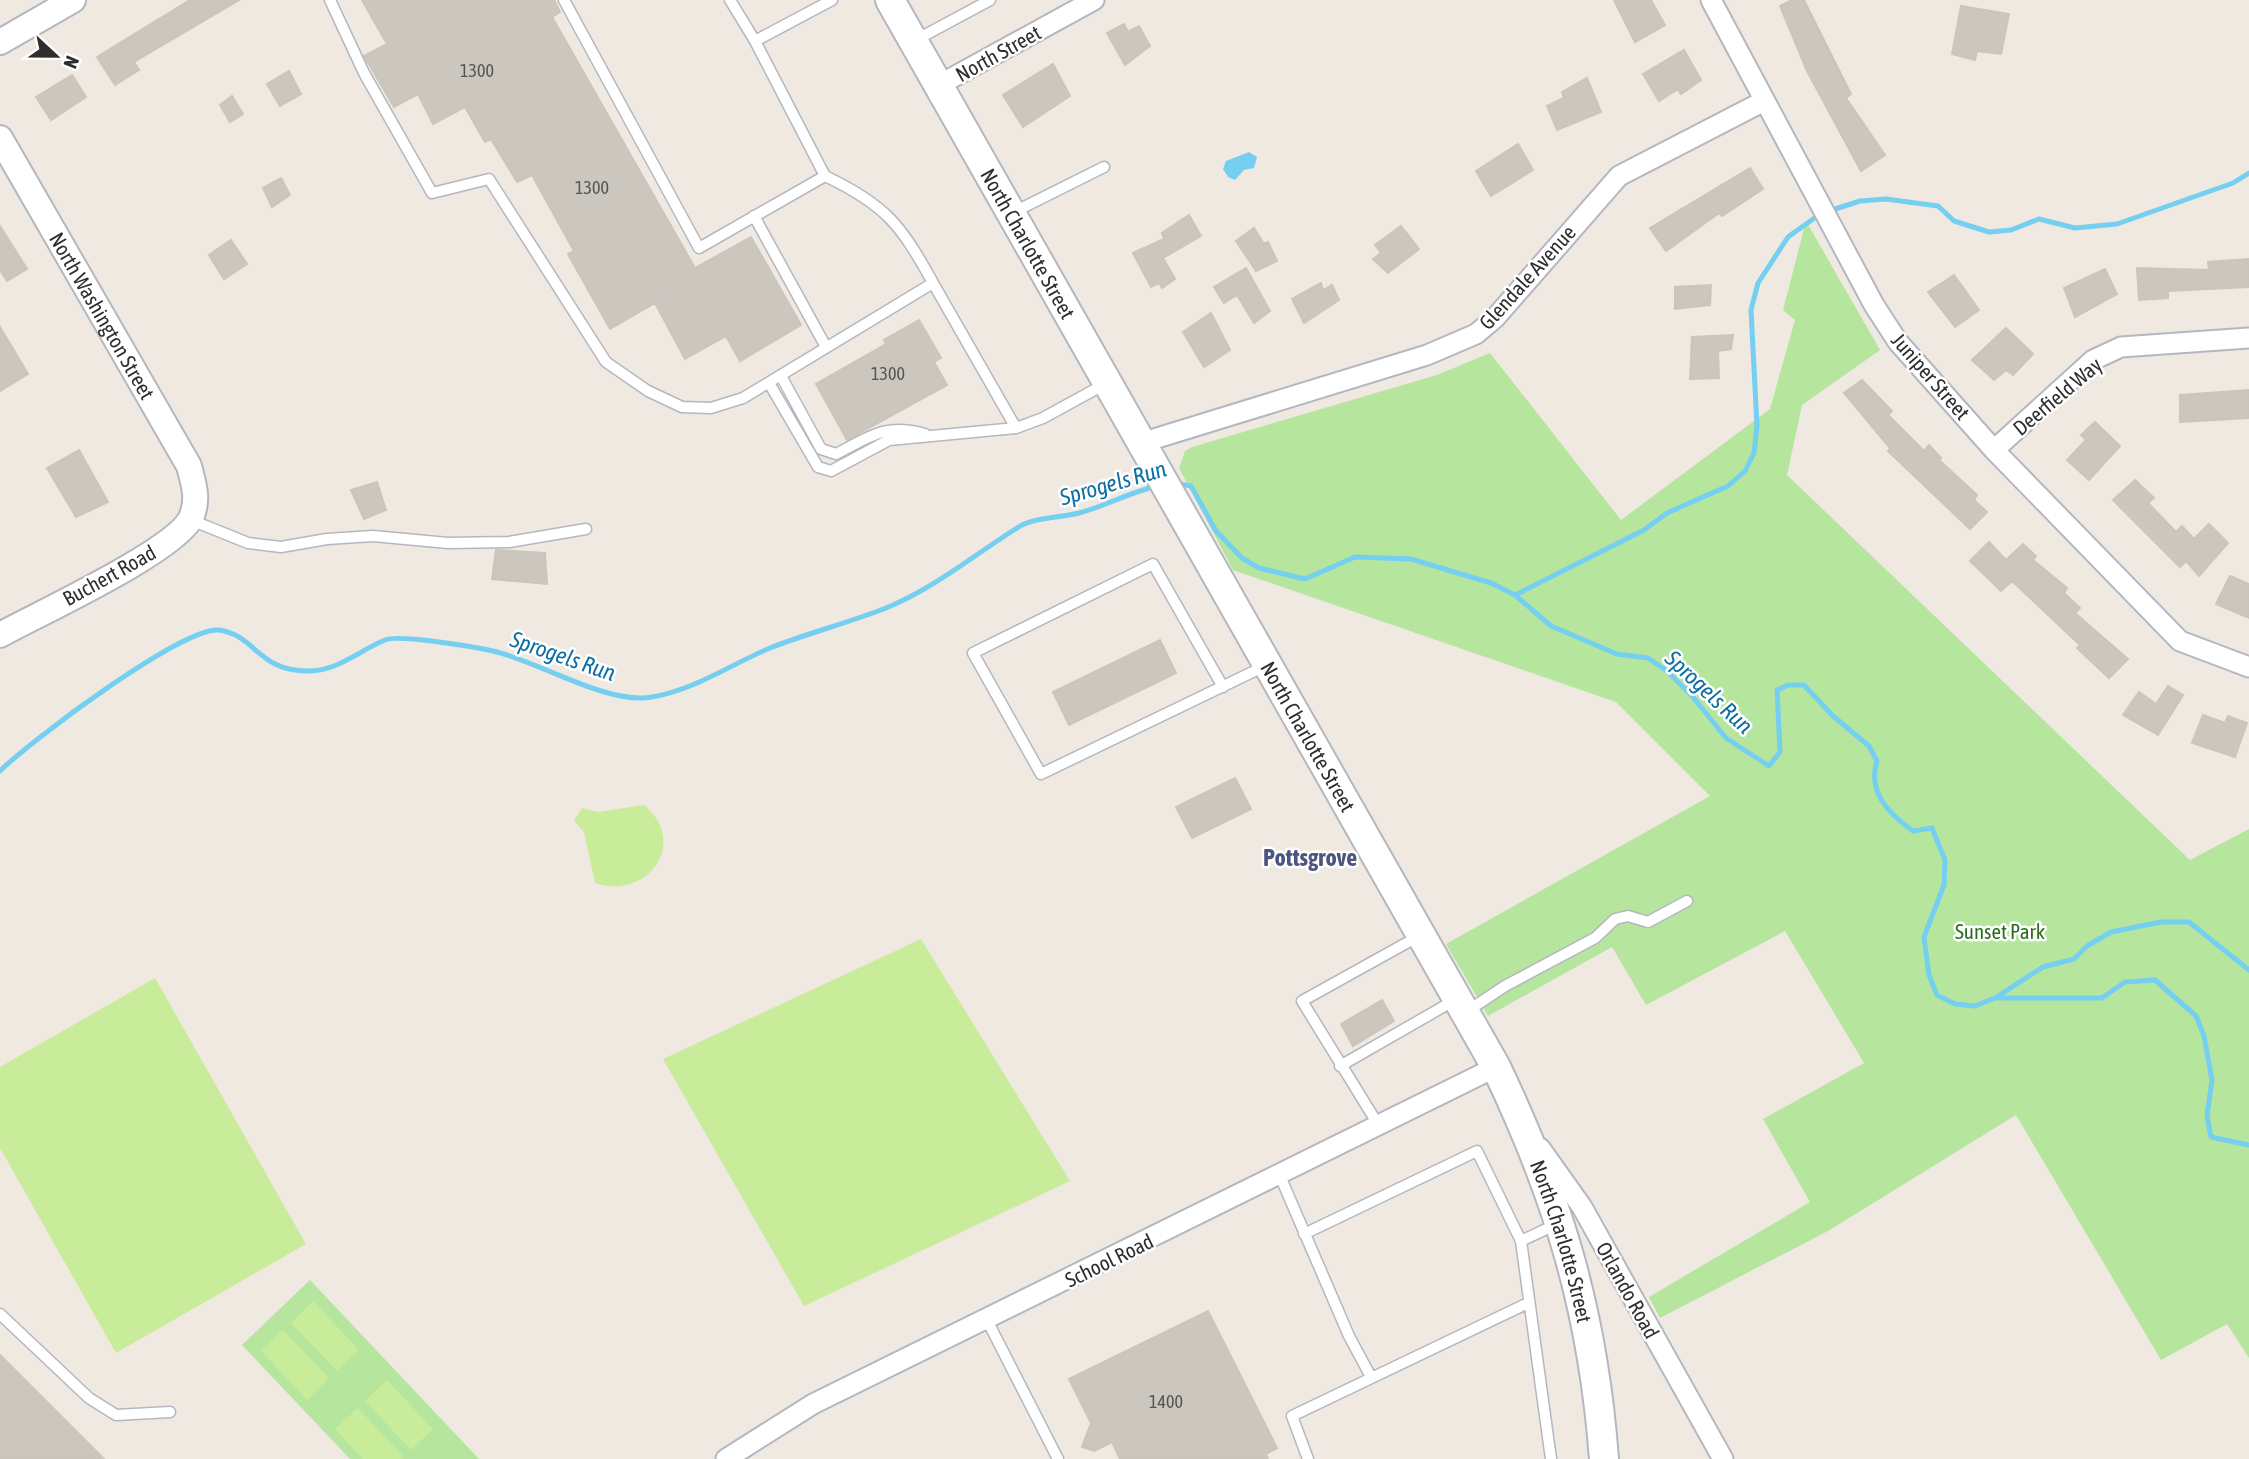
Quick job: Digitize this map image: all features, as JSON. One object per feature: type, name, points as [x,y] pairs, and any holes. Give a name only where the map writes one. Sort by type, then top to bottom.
[{"type":"main road","name":"North Charlotte Street","points":[[890,0],[1144,442],[1496,1067],[1525,1127],[1561,1222],[1594,1358],[1604,1459]]},
{"type":"street","points":[[0,41],[73,0]]},
{"type":"street","name":"North Street","points":[[939,85],[1094,0]]},
{"type":"street","name":"Juniper Street","points":[[1711,0],[1874,305],[1898,342],[1994,450],[2180,640],[2249,667]]},
{"type":"street","name":"Glendale Avenue","points":[[1144,442],[1427,355],[1476,334],[1495,318],[1619,176],[1764,101]]},
{"type":"street","name":"North Washington Street","points":[[0,138],[189,466],[197,496],[190,520]]},
{"type":"street","name":"Deerfield Way","points":[[1994,450],[2093,360],[2120,347],[2249,338]]},
{"type":"street","name":"Buchert Road","points":[[0,635],[162,546],[190,520]]},
{"type":"street","name":"School Road","points":[[726,1459],[813,1404],[1280,1176],[1496,1067]]},
{"type":"street","name":"Orlando Road","points":[[1525,1127],[1582,1208],[1723,1459]]},
{"type":"lane","points":[[330,0],[364,73],[432,193],[489,179],[606,362],[648,391],[682,407],[710,408],[743,398],[933,283]]},
{"type":"lane","points":[[564,0],[698,248],[825,176]]},
{"type":"lane","points":[[730,0],[755,41],[825,176],[883,209],[906,234],[1016,428]]},
{"type":"lane","points":[[755,41],[832,0]]},
{"type":"lane","points":[[914,41],[990,0]]},
{"type":"lane","points":[[1012,213],[1104,167]]},
{"type":"lane","points":[[754,216],[826,347]]},
{"type":"lane","points":[[781,376],[821,449],[836,454],[882,430],[901,428],[931,436]]},
{"type":"lane","points":[[769,383],[818,467],[831,471],[889,440],[1016,428],[1043,418],[1109,382]]},
{"type":"lane","points":[[190,520],[248,543],[281,547],[327,539],[373,536],[448,543],[509,542],[586,529]]},
{"type":"lane","points":[[1223,687],[1153,564],[973,653],[1041,775],[1223,687],[1268,664]]},
{"type":"lane","points":[[1340,1066],[1595,939],[1615,919],[1628,916],[1648,922],[1687,901]]},
{"type":"lane","points":[[1379,1126],[1340,1066],[1303,1001],[1422,934]]},
{"type":"lane","points":[[1304,1234],[1477,1150],[1521,1241],[1551,1459]]},
{"type":"lane","points":[[1280,1176],[1371,1377]]},
{"type":"lane","points":[[1521,1241],[1561,1222]]},
{"type":"lane","points":[[1308,1459],[1292,1416],[1528,1303]]},
{"type":"lane","points":[[0,1314],[89,1398],[116,1415],[170,1412]]},
{"type":"lane","points":[[986,1321],[1058,1459]]},
{"type":"green space","name":"Sunset Park","points":[[1806,221],[1880,350],[1802,405],[1787,475],[2190,860],[2249,829],[2249,1358],[2227,1324],[2161,1360],[2016,1115],[1828,1231],[1660,1318],[1649,1297],[1810,1202],[1763,1119],[1864,1063],[1785,931],[1646,1005],[1612,947],[1488,1016],[1446,944],[1710,796],[1616,702],[1233,570],[1179,468],[1185,451],[1192,447],[1437,375],[1490,353],[1621,520],[1770,409],[1795,320],[1783,310]]},
{"type":"green space","points":[[644,805],[657,820],[663,836],[662,851],[656,865],[645,876],[631,884],[614,886],[595,883],[584,832],[574,821],[582,808],[598,812]]},
{"type":"green space","points":[[921,939],[1070,1181],[804,1306],[663,1059]]},
{"type":"green space","points":[[155,978],[306,1244],[116,1353],[0,1148],[0,1067]]},
{"type":"green space","points":[[310,1280],[479,1459],[350,1459],[242,1345]]},
{"type":"green space","points":[[313,1301],[359,1350],[337,1371],[291,1323]]},
{"type":"green space","points":[[283,1330],[329,1378],[307,1400],[261,1351]]},
{"type":"green space","points":[[387,1380],[433,1429],[411,1450],[365,1401]]},
{"type":"green space","points":[[358,1408],[404,1457],[363,1459],[335,1429]]},
{"type":"water","points":[[1249,152],[1257,157],[1254,168],[1244,170],[1235,180],[1228,177],[1223,169],[1226,161]]},
{"type":"building","points":[[190,0],[239,0],[134,62],[139,70],[115,85],[97,57]]},
{"type":"building","points":[[362,0],[554,0],[560,12],[552,17],[695,268],[751,237],[801,325],[740,361],[726,336],[685,359],[655,303],[610,329],[568,254],[574,251],[532,175],[517,182],[491,139],[485,142],[465,107],[433,124],[418,94],[394,107],[364,56],[387,44]]},
{"type":"building","points":[[1614,0],[1651,0],[1665,25],[1635,42]]},
{"type":"building","points":[[1792,0],[1804,0],[1851,94],[1846,98],[1885,155],[1861,171],[1807,71],[1780,6]]},
{"type":"building","points":[[1961,6],[2009,14],[2001,54],[1977,51],[1975,60],[1952,54]]},
{"type":"building","points":[[1124,24],[1128,32],[1139,26],[1150,46],[1125,65],[1107,33]]},
{"type":"building","points":[[1684,50],[1701,80],[1681,94],[1678,89],[1659,101],[1643,74]]},
{"type":"building","points":[[1053,64],[1070,96],[1023,127],[1003,95]]},
{"type":"building","points":[[289,71],[301,94],[280,106],[267,84]]},
{"type":"building","points":[[72,75],[86,97],[51,120],[36,97]]},
{"type":"building","points":[[1587,78],[1601,112],[1557,130],[1547,106],[1564,98],[1562,92]]},
{"type":"building","points":[[232,96],[243,114],[230,122],[220,105]]},
{"type":"building","points":[[1518,144],[1533,170],[1491,196],[1476,171]]},
{"type":"building","points":[[1750,168],[1763,189],[1722,216],[1719,213],[1666,251],[1650,228]]},
{"type":"building","points":[[281,178],[290,195],[272,207],[263,188]]},
{"type":"building","points":[[1189,215],[1201,236],[1163,258],[1175,279],[1162,288],[1159,283],[1151,287],[1133,253],[1164,239],[1162,233]]},
{"type":"building","points":[[0,226],[27,269],[7,281],[0,270]]},
{"type":"building","points":[[1401,226],[1419,249],[1388,273],[1373,259],[1381,253],[1375,245]]},
{"type":"building","points":[[1254,228],[1264,244],[1268,242],[1277,261],[1256,271],[1236,241]]},
{"type":"building","points":[[231,240],[247,264],[224,279],[209,255]]},
{"type":"building","points":[[2249,259],[2249,287],[2168,291],[2168,298],[2139,300],[2137,268],[2209,270],[2208,262]]},
{"type":"building","points":[[1246,268],[1270,311],[1254,323],[1237,295],[1224,303],[1214,287]]},
{"type":"building","points":[[2105,269],[2117,294],[2075,317],[2064,288]]},
{"type":"building","points":[[1954,275],[1979,310],[1955,327],[1928,292]]},
{"type":"building","points":[[1321,283],[1323,290],[1332,285],[1339,300],[1304,323],[1292,299]]},
{"type":"building","points":[[1711,285],[1710,305],[1675,309],[1675,287]]},
{"type":"building","points":[[1211,313],[1230,350],[1204,367],[1183,332]]},
{"type":"building","points":[[919,320],[941,358],[934,362],[947,385],[847,440],[816,384],[886,344],[884,340]]},
{"type":"building","points":[[0,327],[28,374],[0,391]]},
{"type":"building","points":[[2006,328],[2033,354],[2013,375],[2006,370],[1994,380],[1972,360]]},
{"type":"building","points":[[1733,335],[1731,349],[1718,351],[1719,378],[1690,379],[1692,337]]},
{"type":"building","points":[[1862,380],[1892,411],[1888,415],[1924,451],[1929,445],[1941,458],[1939,460],[1977,495],[1974,500],[1987,512],[1970,529],[1888,451],[1890,448],[1844,393]]},
{"type":"building","points":[[2249,390],[2249,418],[2180,422],[2180,395]]},
{"type":"building","points":[[2095,422],[2120,446],[2089,480],[2067,460],[2086,440],[2081,435]]},
{"type":"building","points":[[79,450],[108,502],[76,517],[47,468]]},
{"type":"building","points":[[2135,480],[2154,498],[2148,503],[2176,532],[2182,526],[2194,539],[2209,524],[2228,543],[2199,576],[2186,561],[2180,567],[2113,500]]},
{"type":"building","points":[[377,482],[386,510],[364,519],[351,490]]},
{"type":"building","points":[[1989,542],[2006,560],[2023,544],[2036,556],[2033,560],[2067,588],[2064,593],[2080,608],[2075,613],[2128,659],[2109,678],[2077,648],[2080,645],[2012,581],[2001,591],[1970,561]]},
{"type":"building","points":[[496,550],[545,553],[547,584],[492,579]]},
{"type":"building","points":[[2230,576],[2249,584],[2249,618],[2216,604]]},
{"type":"building","points":[[1160,640],[1176,673],[1069,725],[1053,692]]},
{"type":"building","points":[[2168,686],[2183,695],[2158,735],[2123,715],[2139,692],[2156,704]]},
{"type":"building","points":[[2203,715],[2225,723],[2228,716],[2247,723],[2235,757],[2192,743]]},
{"type":"building","points":[[1235,778],[1251,809],[1192,838],[1176,807]]},
{"type":"building","points":[[1382,1000],[1394,1021],[1353,1046],[1341,1024]]},
{"type":"building","points":[[1208,1311],[1277,1448],[1266,1454],[1268,1459],[1120,1459],[1112,1442],[1094,1451],[1082,1447],[1091,1423],[1069,1379]]},
{"type":"building","points":[[0,1355],[104,1459],[0,1459]]},
{"type":"waterway","points":[[1829,211],[1860,201],[1886,199],[1938,206],[1954,221],[1989,232],[2011,230],[2039,219],[2075,228],[2117,224],[2233,183],[2249,173]]},
{"type":"waterway","points":[[1515,595],[1644,530],[1667,513],[1728,486],[1745,471],[1754,453],[1757,426],[1751,310],[1758,283],[1788,237],[1820,214]]},
{"type":"waterway","name":"Sprogels Run","points":[[1174,483],[1191,486],[1216,531],[1242,558],[1259,568],[1305,579],[1355,557],[1411,559],[1491,583],[1515,595],[1551,626],[1617,654],[1648,658],[1667,671],[1693,697],[1726,738],[1769,766],[1780,752],[1777,690],[1788,685],[1804,685],[1833,716],[1869,746],[1877,761],[1875,783],[1888,810],[1913,831],[1932,828],[1945,860],[1944,885],[1924,937],[1929,975],[1937,995],[1955,1004],[1975,1006],[1995,998],[2043,967],[2074,959],[2087,946],[2111,932],[2161,922],[2189,922],[2249,970]]},
{"type":"waterway","name":"Sprogels Run","points":[[0,771],[41,736],[107,688],[174,646],[200,634],[219,630],[231,633],[279,666],[309,671],[330,668],[385,640],[437,642],[511,656],[614,695],[652,697],[683,689],[770,648],[903,600],[937,581],[1023,524],[1079,513],[1157,486]]},
{"type":"waterway","points":[[1997,998],[2102,998],[2125,982],[2155,980],[2196,1016],[2204,1036],[2212,1080],[2207,1116],[2211,1137],[2249,1145]]},
{"type":"district","name":"Pottsgrove","points":[[1310,857]]}]
